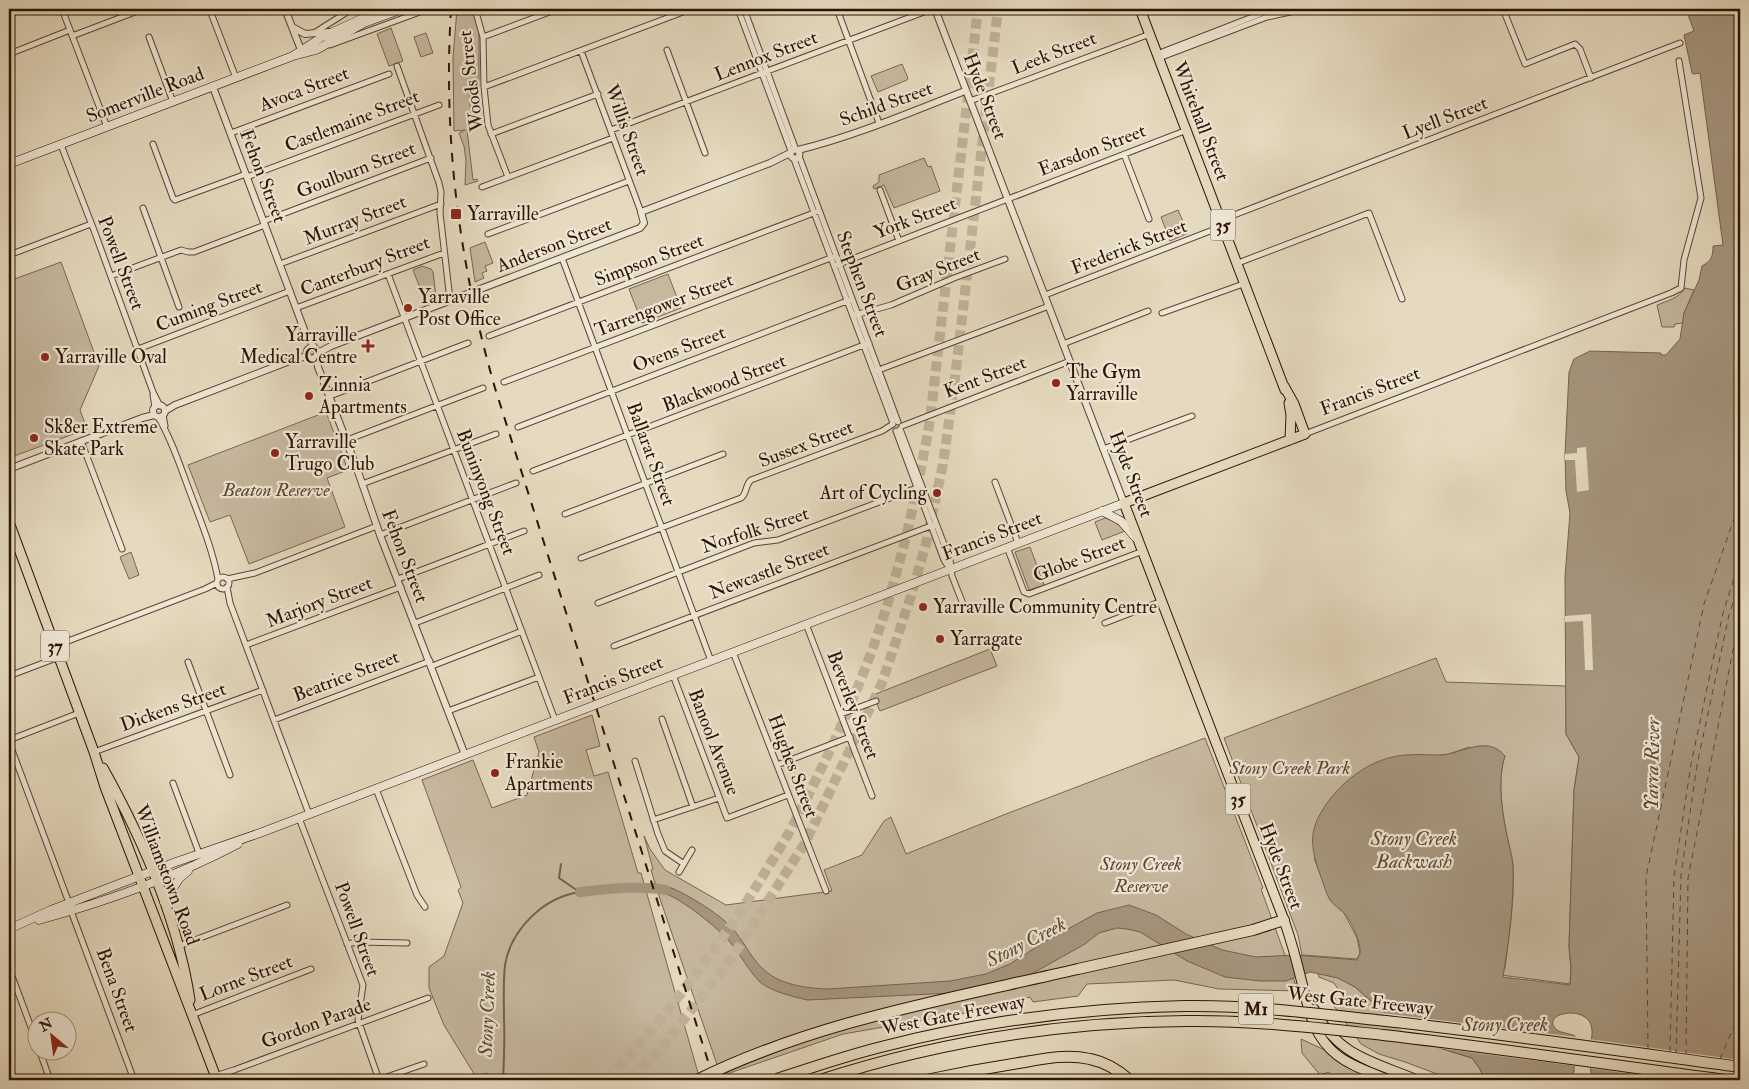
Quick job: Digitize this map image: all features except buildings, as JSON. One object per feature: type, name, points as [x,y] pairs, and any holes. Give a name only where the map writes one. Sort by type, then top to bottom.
[{"type":"highway","points":[[697,1080],[745,1058],[826,1029],[1134,956],[1253,930],[1284,920]]},
{"type":"highway","name":"West Gate Freeway","points":[[774,1080],[871,1049],[953,1030],[1053,1015],[1116,1009],[1186,1006],[1290,1011],[1426,1025],[1740,1067]]},
{"type":"highway","name":"West Gate Freeway","points":[[820,1080],[890,1060],[946,1047],[1003,1037],[1090,1026],[1186,1021],[1289,1026],[1380,1035],[1725,1080]]},
{"type":"highway","points":[[926,1080],[1008,1064],[1067,1057],[1084,1058],[1099,1062],[1114,1068],[1130,1080]]},
{"type":"main road","name":"Somerville Road","points":[[9,164],[302,52],[335,31],[388,9]]},
{"type":"main road","name":"Somerville Road","points":[[302,52],[316,50],[355,28],[402,9]]},
{"type":"main road","name":"Whitehall Street","points":[[1140,9],[1284,386],[1291,415],[1290,440]]},
{"type":"main road","name":"Whitehall Street","points":[[1284,386],[1294,404],[1305,434]]},
{"type":"main road","name":"Francis Street","points":[[9,929],[70,907],[152,871],[260,833],[1305,434]]},
{"type":"main road","name":"Hyde Street","points":[[1124,503],[1284,920],[1302,980]]},
{"type":"main road","points":[[1102,511],[1121,521],[1141,547]]},
{"type":"main road","name":"Williamstown Road","points":[[9,522],[12,542],[55,646],[105,787],[216,1078]]},
{"type":"main road","name":"Williamstown Road","points":[[94,752],[130,819],[164,902],[179,946],[186,975],[192,1015]]},
{"type":"main road","name":"Francis Street","points":[[70,907],[143,886],[191,868],[260,833]]},
{"type":"main road","points":[[164,902],[179,879],[191,868]]},
{"type":"main road","name":"35","points":[[1302,980],[1320,1020],[1337,1042],[1357,1056],[1395,1076],[1417,1080]]},
{"type":"main road","name":"35","points":[[1302,980],[1312,1022],[1325,1043],[1342,1059],[1377,1077],[1389,1080]]},
{"type":"main road","points":[[1389,1080],[1395,1076]]},
{"type":"street","points":[[62,9],[107,127]]},
{"type":"street","points":[[9,54],[143,9]]},
{"type":"street","points":[[284,9],[302,52]]},
{"type":"street","points":[[314,34],[352,9]]},
{"type":"street","name":"Somerville Road","points":[[316,50],[428,9]]},
{"type":"street","name":"Woods Street","points":[[475,9],[483,37],[484,87],[488,125],[508,177]]},
{"type":"street","points":[[484,87],[691,9]]},
{"type":"street","name":"Stephen Street","points":[[738,9],[764,72],[850,300],[934,525],[944,560],[950,569],[965,608]]},
{"type":"street","name":"Stephen Street","points":[[744,9],[764,72]]},
{"type":"street","points":[[837,9],[880,123]]},
{"type":"street","name":"Lennox Street","points":[[611,130],[934,9]]},
{"type":"street","name":"Hyde Street","points":[[934,9],[1124,503]]},
{"type":"street","points":[[1158,56],[1273,9]]},
{"type":"street","points":[[1293,9],[1302,10]]},
{"type":"street","points":[[1503,9],[1525,64],[1575,44],[1580,49],[1591,78]]},
{"type":"street","points":[[483,37],[555,10]]},
{"type":"street","points":[[1158,56],[1271,16],[1302,10]]},
{"type":"street","points":[[211,13],[236,78]]},
{"type":"street","points":[[292,27],[305,34],[335,31]]},
{"type":"street","name":"Leek Street","points":[[970,101],[1150,34]]},
{"type":"street","points":[[149,37],[173,102]]},
{"type":"street","name":"Lyell Street","points":[[1222,223],[1680,43]]},
{"type":"street","points":[[667,50],[705,153]]},
{"type":"street","name":"Willis Street","points":[[581,51],[643,220]]},
{"type":"street","name":"Francis Street","points":[[1305,434],[1678,290],[1682,286],[1684,260],[1701,198],[1680,61]]},
{"type":"street","points":[[398,67],[440,183],[440,213],[450,300]]},
{"type":"street","name":"Avoca Street","points":[[231,133],[388,74]]},
{"type":"street","name":"Fehon Street","points":[[213,86],[312,353],[347,440],[380,535],[402,587],[465,754]]},
{"type":"street","name":"Schild Street","points":[[641,212],[965,91]]},
{"type":"street","points":[[491,134],[598,94]]},
{"type":"street","name":"Castlemaine Street","points":[[153,144],[175,200],[438,104]]},
{"type":"street","name":"Earsdon Street","points":[[1008,199],[1186,130]]},
{"type":"street","points":[[482,187],[614,138]]},
{"type":"street","name":"Powell Street","points":[[60,145],[111,276],[159,411],[309,814]]},
{"type":"street","points":[[1124,154],[1149,219]]},
{"type":"street","name":"Goulburn Street","points":[[111,276],[181,250],[194,252],[431,158]]},
{"type":"street","points":[[488,234],[629,181]]},
{"type":"street","points":[[880,190],[899,240]]},
{"type":"street","name":"York Street","points":[[836,265],[1008,199]]},
{"type":"street","name":"Murray Street","points":[[280,264],[441,204]]},
{"type":"street","points":[[142,208],[179,307]]},
{"type":"street","name":"Simpson Street","points":[[489,336],[817,212]]},
{"type":"street","points":[[1238,263],[1369,213],[1402,299]]},
{"type":"street","name":"Anderson Street","points":[[9,469],[640,228],[643,225],[643,220]]},
{"type":"street","name":"Frederick Street","points":[[1045,295],[1222,223]]},
{"type":"street","points":[[9,255],[91,224]]},
{"type":"street","name":"Canterbury Street","points":[[296,308],[444,253]]},
{"type":"street","name":"Tarrengower Street","points":[[504,382],[833,257]]},
{"type":"street","name":"Ballarat Street","points":[[562,258],[711,661]]},
{"type":"street","name":"Gray Street","points":[[855,315],[891,305],[1005,259]]},
{"type":"street","name":"Buninyong Street","points":[[388,274],[555,720]]},
{"type":"street","points":[[1162,313],[1246,283]]},
{"type":"street","name":"Cuming Street","points":[[138,349],[290,291]]},
{"type":"street","name":"Ovens Street","points":[[518,427],[850,300]]},
{"type":"street","points":[[876,371],[1049,306]]},
{"type":"street","points":[[1063,344],[1148,311]]},
{"type":"street","points":[[330,396],[468,343]]},
{"type":"street","name":"Blackwood Street","points":[[533,471],[866,344]]},
{"type":"street","name":"Kent Street","points":[[897,426],[1070,360]]},
{"type":"street","points":[[347,440],[483,388]]},
{"type":"street","points":[[1103,449],[1192,416]]},
{"type":"street","name":"Sussex Street","points":[[581,558],[743,497],[747,484],[751,480],[897,426]]},
{"type":"street","points":[[362,484],[496,434]]},
{"type":"street","points":[[81,441],[122,549]]},
{"type":"street","points":[[565,514],[724,454]]},
{"type":"street","points":[[995,482],[1018,543]]},
{"type":"street","points":[[380,535],[516,483]]},
{"type":"street","name":"Norfolk Street","points":[[598,603],[754,543],[778,540],[919,487]]},
{"type":"street","name":"Newcastle Street","points":[[614,646],[934,525]]},
{"type":"street","points":[[55,646],[377,526]]},
{"type":"street","points":[[398,578],[524,531]]},
{"type":"street","name":"Globe Street","points":[[1007,547],[1023,590],[1027,594],[1141,547]]},
{"type":"street","points":[[415,623],[539,575]]},
{"type":"street","name":"Marjory Street","points":[[246,645],[402,587]]},
{"type":"street","points":[[1105,623],[1162,601]]},
{"type":"street","name":"Beverley Street","points":[[806,624],[872,796]]},
{"type":"street","name":"Beatrice Street","points":[[274,720],[522,631]]},
{"type":"street","name":"Hughes Street","points":[[733,652],[826,891]]},
{"type":"street","points":[[9,676],[59,657]]},
{"type":"street","points":[[188,662],[230,775]]},
{"type":"street","name":"Banool Avenue","points":[[673,675],[727,818],[788,795]]},
{"type":"street","points":[[448,711],[539,677]]},
{"type":"street","name":"Dickens Street","points":[[94,752],[263,690]]},
{"type":"street","points":[[841,714],[876,701]]},
{"type":"street","points":[[9,741],[79,713]]},
{"type":"street","points":[[662,719],[693,807]]},
{"type":"street","points":[[777,765],[850,737]]},
{"type":"street","name":"Bena Street","points":[[9,741],[134,1080]]},
{"type":"street","points":[[635,761],[653,820],[665,851],[684,864]]},
{"type":"street","points":[[173,783],[200,853]]},
{"type":"street","points":[[376,788],[417,895],[425,907]]},
{"type":"street","points":[[653,820],[719,798]]},
{"type":"street","name":"Powell Street","points":[[299,818],[363,988],[358,1015],[359,1024],[379,1080]]},
{"type":"street","points":[[679,872],[692,850]]},
{"type":"street","points":[[179,946],[287,905]]},
{"type":"street","points":[[347,944],[358,942],[407,943]]},
{"type":"street","points":[[9,968],[28,1019]]},
{"type":"street","name":"Lorne Street","points":[[192,1015],[311,969]]},
{"type":"street","name":"Gordon Parade","points":[[216,1078],[428,998]]},
{"type":"street","points":[[44,1062],[50,1080]]},
{"type":"street","points":[[379,1080],[424,1064]]},
{"type":"green space","points":[[457,9],[472,9],[479,31],[479,88],[469,92],[472,130],[467,130],[473,180],[477,179],[478,181],[465,185],[466,161],[464,146],[459,133],[465,130],[454,131],[453,58]]},
{"type":"green space","points":[[391,28],[403,61],[389,66],[377,34]]},
{"type":"green space","points":[[426,33],[433,53],[421,57],[414,37]]},
{"type":"green space","points":[[902,64],[908,78],[907,80],[878,92],[871,76]]},
{"type":"green space","points":[[924,158],[928,167],[931,166],[940,191],[894,208],[884,185],[874,189],[873,186],[879,182],[879,175]]},
{"type":"green space","points":[[1178,210],[1188,233],[1170,241],[1161,217]]},
{"type":"green space","points":[[485,242],[493,263],[485,266],[487,271],[482,273],[484,278],[475,282],[470,248]]},
{"type":"green space","name":"Yarraville Oval","points":[[61,262],[99,366],[80,410],[87,429],[9,458],[9,281]]},
{"type":"green space","points":[[422,266],[431,269],[433,272],[436,297],[426,303],[413,270]]},
{"type":"green space","points":[[668,274],[681,308],[642,323],[629,289]]},
{"type":"green space","points":[[1685,288],[1694,290],[1684,313],[1683,323],[1675,324],[1674,327],[1662,327],[1657,305],[1676,297]]},
{"type":"green space","name":"Beaton Reserve","points":[[326,412],[348,470],[327,478],[345,527],[249,564],[230,515],[210,522],[188,465]]},
{"type":"green space","points":[[1105,518],[1114,521],[1125,531],[1102,540],[1095,522]]},
{"type":"green space","points":[[1030,547],[1044,585],[1029,590],[1015,552]]},
{"type":"green space","points":[[131,552],[139,575],[129,579],[120,557]]},
{"type":"green space","points":[[990,649],[997,666],[880,711],[873,695]]},
{"type":"green space","name":"Stony Creek Park","points":[[1436,658],[1446,682],[1566,686],[1566,734],[1579,757],[1574,790],[1569,947],[1570,984],[1501,975],[1505,968],[1513,891],[1513,861],[1505,826],[1501,795],[1501,775],[1505,756],[1469,747],[1446,755],[1427,756],[1314,858],[1330,900],[1344,913],[1357,938],[1360,953],[1357,959],[1302,955],[1298,935],[1224,738]]},
{"type":"green space","points":[[592,715],[600,746],[586,750],[594,776],[608,772],[638,873],[641,873],[700,1080],[490,1080],[487,1073],[476,1077],[444,1025],[429,988],[429,967],[444,956],[463,903],[458,890],[461,887],[422,780],[473,760],[492,808],[527,795],[539,752],[534,737]]},
{"type":"green space","name":"Stony Creek Reserve","points":[[1205,738],[1263,888],[1261,889],[1298,991],[1219,989],[1174,980],[1087,984],[1078,996],[1033,1002],[1030,997],[983,1010],[843,1034],[721,1076],[659,896],[644,836],[650,849],[665,870],[726,905],[832,891],[824,870],[862,855],[884,821],[891,817],[906,854]]},
{"type":"green space","points":[[1318,973],[1338,978],[1355,987],[1417,1041],[1472,1058],[1485,1080],[1475,1079],[1474,1076],[1453,1080],[1379,1054],[1361,1044],[1329,999],[1344,998],[1334,983],[1319,977]]},
{"type":"green space","points":[[1301,1039],[1327,1051],[1375,1080],[1333,1080],[1329,1072],[1320,1075],[1302,1053]]},
{"type":"water","points":[[1686,9],[1740,9],[1740,1080],[1592,1080],[1589,1053],[1592,1036],[1591,1025],[1587,1019],[1572,1013],[1558,1016],[1553,1024],[1557,1030],[1575,1036],[1574,1072],[1570,1080],[1485,1080],[1472,1058],[1417,1041],[1355,987],[1338,978],[1310,972],[1286,981],[1260,981],[1225,977],[1187,961],[1140,932],[1117,928],[1099,933],[1085,944],[1010,986],[994,991],[807,1000],[782,993],[760,982],[725,936],[709,922],[673,897],[655,892],[652,883],[674,889],[696,901],[719,916],[731,927],[761,967],[768,973],[784,982],[810,988],[828,989],[950,981],[986,974],[1010,964],[1046,941],[1097,913],[1129,905],[1156,915],[1186,934],[1222,950],[1256,957],[1295,955],[1357,960],[1360,949],[1355,933],[1345,914],[1328,896],[1314,855],[1314,828],[1323,809],[1345,783],[1374,763],[1396,756],[1441,755],[1474,747],[1490,746],[1505,756],[1501,775],[1501,796],[1513,866],[1511,922],[1503,977],[1570,985],[1569,947],[1574,790],[1579,757],[1566,734],[1565,577],[1570,513],[1566,491],[1565,454],[1569,372],[1574,359],[1590,351],[1661,353],[1661,355],[1666,355],[1680,339],[1684,313],[1699,280],[1702,266],[1711,258],[1713,246],[1723,245],[1700,73],[1692,73],[1684,35],[1694,31]]},
{"type":"pier","points":[[1586,447],[1589,490],[1577,492],[1575,460],[1565,460],[1565,454],[1577,453],[1577,448]]},
{"type":"pier","points":[[1591,614],[1593,670],[1585,670],[1583,621],[1565,622],[1565,616]]},
{"type":"pier","points":[[1382,1013],[1577,1037],[1576,1066],[1429,1047],[1416,1043]]},
{"type":"pier","points":[[1589,1039],[1740,1060],[1740,1080],[1675,1080],[1588,1068],[1587,1052]]},
{"type":"waterway","points":[[561,864],[559,878],[578,891]]},
{"type":"waterway","name":"Stony Creek","points":[[580,892],[634,888],[666,890]]},
{"type":"waterway","name":"Stony Creek","points":[[503,1080],[504,978],[508,952],[514,939],[531,917],[554,900],[580,892]]},
{"type":"ferry route","points":[[1648,1050],[1646,877],[1704,604],[1740,502]]},
{"type":"ferry route","points":[[1670,1052],[1674,876],[1691,764],[1723,613],[1740,559]]},
{"type":"ferry route","points":[[1676,1055],[1681,875],[1697,765],[1729,615],[1740,582]]},
{"type":"ferry route","points":[[1686,1056],[1688,878],[1740,615]]},
{"type":"ferry route","points":[[1720,1059],[1740,1012]]},
{"type":"ferry route","points":[[1649,1074],[1649,1080]]},
{"type":"tunnel","points":[[607,1080],[691,981],[729,928],[778,852],[829,753],[855,694],[885,612],[903,549],[918,485],[930,420],[978,9]]},
{"type":"tunnel","points":[[631,1080],[660,1050],[731,959],[805,843],[882,683],[926,544],[943,464],[955,378],[998,9]]},
{"type":"railway","points":[[451,9],[449,105],[456,200],[463,247],[482,341],[495,388],[714,1080]]},
{"type":"place","name":"Yarraville","points":[[456,214]]},
{"type":"place","name":"Yarraville Post Office","points":[[408,308]]},
{"type":"place","name":"Yarraville Medical Centre","points":[[368,346]]},
{"type":"place","name":"Yarraville Oval","points":[[45,357]]},
{"type":"place","name":"The Gym Yarraville","points":[[1056,383]]},
{"type":"place","name":"Zinnia Apartments","points":[[309,396]]},
{"type":"place","name":"Sk8er Extreme Skate Park","points":[[34,438]]},
{"type":"place","name":"Yarraville Trugo Club","points":[[275,453]]},
{"type":"place","name":"Art of Cycling","points":[[937,493]]},
{"type":"place","name":"Yarraville Community Centre","points":[[923,607]]},
{"type":"place","name":"Yarragate","points":[[940,639]]},
{"type":"place","name":"Frankie Apartments","points":[[495,773]]},
{"type":"water label","name":"Yarra River","points":[[1652,764]]},
{"type":"water label","name":"Stony Creek Backwash","points":[[1414,850]]}]
